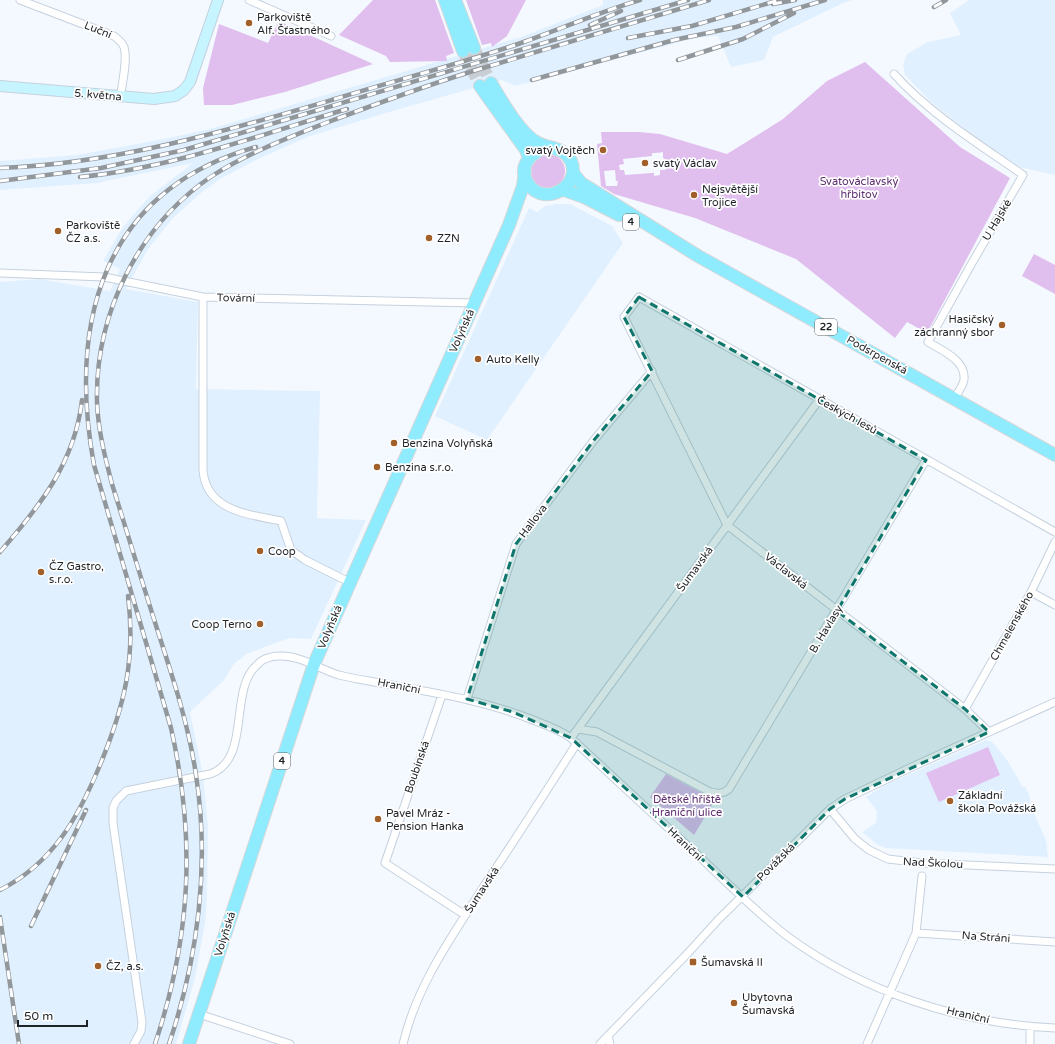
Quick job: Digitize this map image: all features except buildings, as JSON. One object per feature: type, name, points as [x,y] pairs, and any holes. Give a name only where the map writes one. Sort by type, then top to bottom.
[{"type":"main road","name":"5. května","points":[[0,86],[120,98],[154,99],[175,96],[184,90],[190,82],[218,0]]},
{"type":"main road","points":[[445,0],[468,49],[455,0]]},
{"type":"main road","name":"Podsrpenská","points":[[528,158],[526,150],[486,85],[528,135],[537,142],[567,154],[573,166],[573,173],[581,183],[698,256]]},
{"type":"main road","points":[[528,158],[537,150],[548,147]]},
{"type":"main road","name":"4","points":[[525,171],[528,158]]},
{"type":"main road","points":[[525,171],[530,186],[542,194]]},
{"type":"main road","name":"Volyňská","points":[[189,1044],[314,664],[509,225],[523,186],[525,171]]},
{"type":"main road","points":[[564,190],[571,181],[573,173]]},
{"type":"main road","name":"Podsrpenská","points":[[564,190],[584,197],[698,256],[1055,455]]},
{"type":"main road","name":"4","points":[[542,194],[551,195],[564,190]]},
{"type":"main road","name":"Volyňská","points":[[509,225],[526,198],[542,194]]},
{"type":"street","name":"Luční","points":[[20,0],[114,36],[121,42],[124,47],[125,55],[120,98]]},
{"type":"street","points":[[249,0],[331,36]]},
{"type":"street","name":"U Hajské","points":[[894,74],[908,90],[963,133],[1023,175],[928,342],[953,357],[963,368],[964,379],[954,398]]},
{"type":"street","name":"Tovární","points":[[0,273],[104,277],[203,297],[475,303]]},
{"type":"street","points":[[203,297],[202,470],[206,487],[215,498],[225,506],[236,511],[281,521],[291,550],[305,560],[350,582]]},
{"type":"street","name":"Václavská","points":[[639,297],[624,317],[727,525],[965,709],[989,732]]},
{"type":"street","name":"Českých lesů","points":[[639,297],[1055,532]]},
{"type":"street","name":"Hallova","points":[[467,700],[516,544],[594,440],[652,371]]},
{"type":"street","name":"Šumavská","points":[[403,1044],[410,1015],[418,996],[444,947],[574,741],[578,729],[819,400]]},
{"type":"street","name":"B. Havlasy","points":[[578,729],[597,732],[710,792],[722,794],[729,789],[837,611],[926,460]]},
{"type":"street","name":"Chmelenského","points":[[965,709],[1031,592],[1055,542]]},
{"type":"street","points":[[1031,592],[1055,605]]},
{"type":"street","name":"Hraniční","points":[[134,1044],[141,1031],[142,1022],[113,823],[113,808],[116,801],[122,794],[131,789],[210,774],[227,761],[233,750],[246,684],[250,673],[256,665],[264,659],[278,656],[314,664],[339,674],[467,700],[513,712],[563,732],[743,897],[788,936],[829,962],[889,992],[925,1005],[967,1016],[1030,1026],[1055,1028]]},
{"type":"street","name":"Boubínská","points":[[442,695],[385,863],[465,915]]},
{"type":"street","points":[[989,732],[1055,702]]},
{"type":"street","name":"Povážská","points":[[600,1044],[718,920],[743,897],[830,809],[845,799],[989,732]]},
{"type":"street","name":"Nad Školou","points":[[830,809],[855,839],[869,850],[888,858],[922,863],[1055,870]]},
{"type":"street","points":[[867,1044],[916,932],[922,876]]},
{"type":"street","name":"Na Stráni","points":[[916,932],[1055,942]]},
{"type":"street","points":[[199,1014],[290,1044]]},
{"type":"street","points":[[1030,1026],[1030,1044]]},
{"type":"street","points":[[608,1036],[610,1044]]},
{"type":"highlighted area","points":[[639,297],[926,460],[837,611],[965,709],[989,732],[845,799],[830,809],[743,897],[571,738],[513,712],[467,699],[516,544],[594,440],[652,371],[624,317]]},
{"type":"shaded area","points":[[603,0],[853,0],[841,4],[773,37],[764,60],[731,67],[718,36],[695,38],[515,86],[502,80],[310,136],[260,158],[220,179],[202,192],[172,219],[148,249],[126,289],[198,302],[196,389],[320,391],[317,518],[366,520],[311,639],[290,638],[246,654],[234,664],[224,680],[190,712],[203,775],[208,826],[207,898],[205,923],[195,978],[176,1044],[0,1044],[0,282],[40,279],[110,291],[120,269],[103,261],[122,228],[150,196],[193,163],[97,183],[0,190],[0,161],[77,155],[210,129],[521,37],[603,5]]},
{"type":"shaded area","points":[[969,0],[1055,0],[1055,175],[1014,166],[933,104],[905,75],[903,64],[907,54],[928,42],[961,35],[950,13]]},
{"type":"shaded area","points":[[570,204],[612,226],[623,243],[487,440],[435,416],[529,208],[537,212],[545,206]]},
{"type":"shaded area","name":"Základní škola Povážská","points":[[986,740],[992,742],[1007,760],[1023,787],[1025,786],[1030,797],[1030,805],[1046,840],[1048,857],[885,848],[878,845],[862,832],[876,823],[877,811],[866,797],[883,786]]},
{"type":"green space","points":[[373,0],[435,0],[454,53],[446,56],[447,61],[390,62],[386,56],[339,35]]},
{"type":"green space","points":[[466,0],[526,0],[507,36],[492,47],[491,43],[482,45]]},
{"type":"green space","points":[[279,21],[373,64],[285,92],[232,105],[204,105],[203,88],[219,24],[268,43]]},
{"type":"green space","name":"Svatováclavský hřbitov","points":[[865,62],[960,147],[1010,178],[927,333],[907,322],[895,338],[796,259],[695,218],[614,194],[601,186],[597,144],[602,143],[601,132],[639,132],[660,134],[727,154],[783,119],[827,81]],"holes":[[[657,151],[658,153],[663,152],[663,158],[668,161],[668,167],[665,170],[660,170],[660,175],[654,176],[654,173],[625,175],[624,170],[620,170],[619,165],[624,164],[623,159],[652,156],[652,153],[657,153]],[[615,170],[616,181],[618,181],[617,186],[606,186],[604,171]]]},
{"type":"green space","points":[[548,154],[560,159],[565,171],[560,183],[548,188],[536,183],[531,171],[536,159]]},
{"type":"green space","points":[[1034,254],[1055,265],[1055,294],[1022,276]]},
{"type":"green space","points":[[988,747],[1000,775],[939,802],[926,773]]},
{"type":"green space","name":"Dětské hřiště Hraniční ulice","points":[[666,774],[715,800],[694,835],[650,797]]},
{"type":"tunnel","points":[[474,48],[491,83]]},
{"type":"tunnel","points":[[463,51],[480,86]]},
{"type":"railway","points":[[0,168],[86,160],[128,153],[253,123],[475,58],[640,0]]},
{"type":"railway","points":[[0,181],[101,168],[184,150],[688,0]]},
{"type":"railway","points":[[169,1044],[179,1011],[194,945],[199,911],[202,843],[196,775],[185,722],[112,484],[100,433],[97,402],[98,369],[104,337],[113,305],[126,275],[143,246],[163,220],[186,196],[212,176],[252,154],[323,124],[435,83],[709,0]]},
{"type":"railway","points":[[628,38],[692,26],[779,0]]},
{"type":"railway","points":[[773,4],[795,0]]},
{"type":"railway","points":[[532,80],[674,40],[736,27],[825,0]]},
{"type":"railway","points":[[934,7],[946,0]]},
{"type":"railway","points":[[590,25],[621,11]]},
{"type":"railway","points":[[678,60],[743,39],[794,13]]},
{"type":"railway","points":[[80,177],[114,173],[182,158],[249,140],[347,109]]},
{"type":"railway","points":[[155,1044],[167,1004],[176,965],[182,926],[186,887],[184,809],[179,769],[171,728],[94,465],[87,412],[87,361],[93,313],[108,269],[130,229],[162,195],[204,167],[256,147]]},
{"type":"railway","points":[[0,552],[42,500],[64,463],[72,443],[82,400]]},
{"type":"railway","points":[[0,890],[19,879],[35,867],[49,853],[73,821],[92,784],[116,723],[126,683],[130,641],[128,596]]},
{"type":"railway","points":[[31,926],[86,810]]},
{"type":"railway","points":[[0,917],[19,1044]]},
{"type":"place","name":"Parkoviště Alf. Šťastného","points":[[249,23]]},
{"type":"place","name":"svatý Vojtěch","points":[[603,150]]},
{"type":"place","name":"svatý Václav","points":[[645,163]]},
{"type":"place","name":"Nejsvětější Trojice","points":[[694,195]]},
{"type":"place","name":"Parkoviště ČZ a.s.","points":[[58,231]]},
{"type":"place","name":"ZZN","points":[[429,238]]},
{"type":"place","name":"Hasičský záchranný sbor","points":[[1002,325]]},
{"type":"place","name":"Auto Kelly","points":[[478,359]]},
{"type":"place","name":"Benzina Volyňská","points":[[394,443]]},
{"type":"place","name":"Benzina s.r.o.","points":[[377,467]]},
{"type":"place","name":"Coop","points":[[260,551]]},
{"type":"place","name":"ČZ Gastro, s.r.o.","points":[[41,572]]},
{"type":"place","name":"Coop Terno","points":[[260,624]]},
{"type":"place","name":"Základní škola Povážská","points":[[950,801]]},
{"type":"place","name":"Pavel Mráz - Pension Hanka","points":[[378,819]]},
{"type":"place","name":"Šumavská II","points":[[693,962]]},
{"type":"place","name":"ČZ, a.s.","points":[[98,966]]},
{"type":"place","name":"Ubytovna Šumavská","points":[[734,1003]]}]
